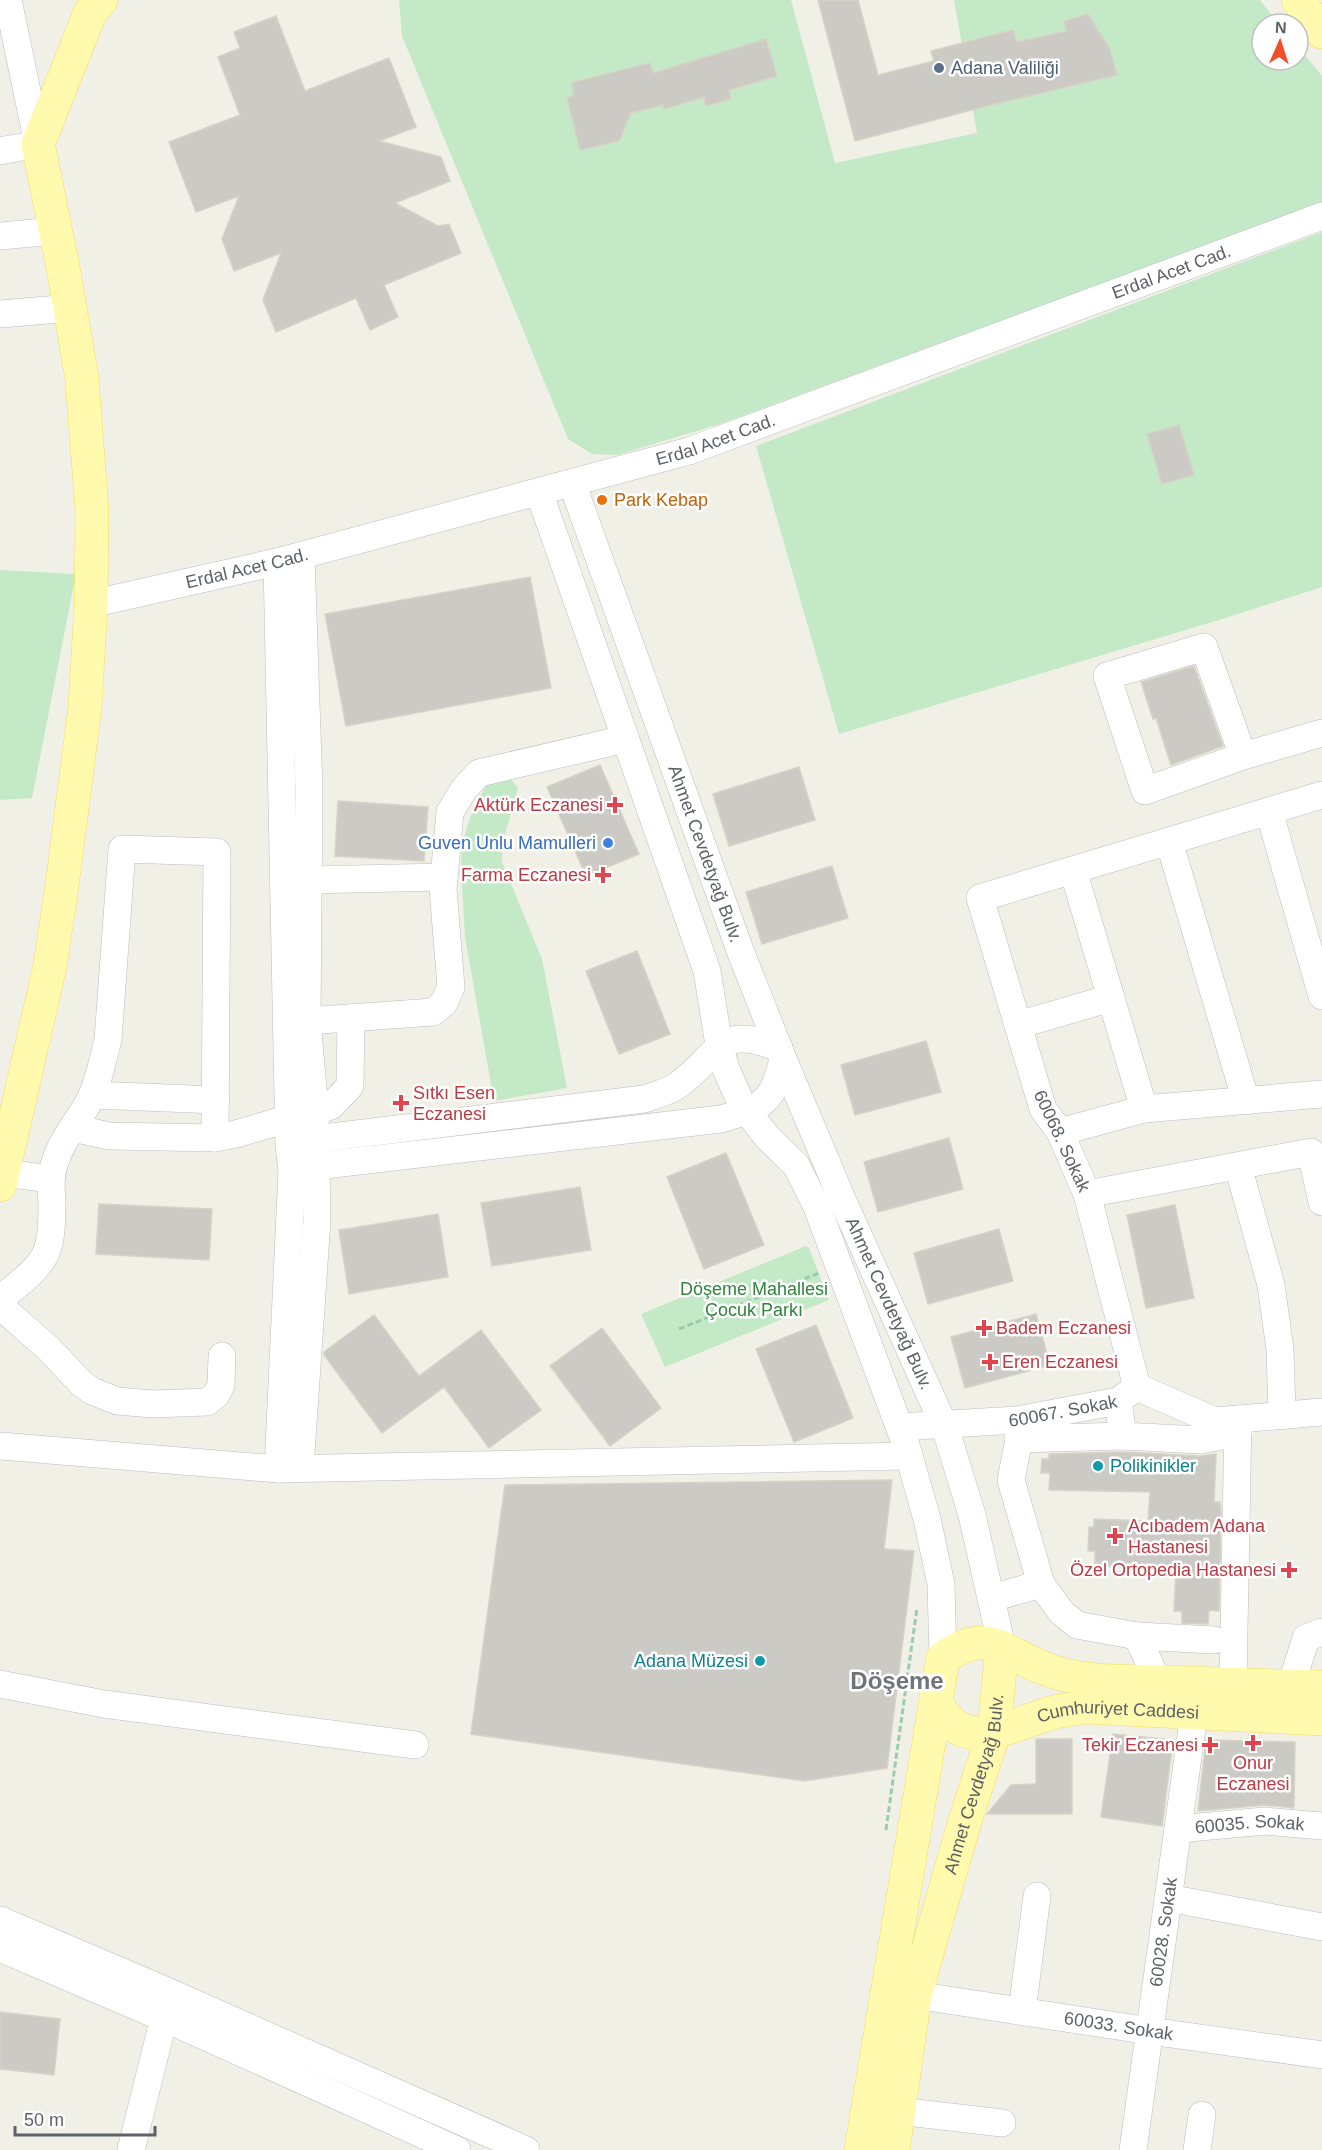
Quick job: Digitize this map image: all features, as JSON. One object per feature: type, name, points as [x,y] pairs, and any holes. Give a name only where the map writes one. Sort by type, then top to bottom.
[{"type":"main road","points":[[3,1171],[50,966],[62,889],[85,707],[91,604],[92,510],[82,379],[71,308],[38,144],[90,13],[101,0]]},
{"type":"main road","points":[[1298,0],[1322,32]]},
{"type":"main road","name":"Cumhuriyet Caddesi","points":[[943,1658],[967,1644],[983,1643],[1002,1647],[1044,1669],[1086,1679],[1307,1687]]},
{"type":"main road","name":"Ahmet Cevdetyağ Bulv.","points":[[893,2150],[915,1995],[964,1824],[994,1732],[1002,1647]]},
{"type":"main road","name":"Ahmet Cevdetyağ Bulv.","points":[[861,2150],[943,1658]]},
{"type":"main road","name":"Cumhuriyet Caddesi","points":[[936,1698],[944,1715],[955,1727],[969,1732],[994,1732],[1015,1727],[1049,1713],[1084,1707],[1322,1719]]},
{"type":"street","points":[[0,151],[38,144],[7,37],[8,0]]},
{"type":"street","name":"Erdal Acet Cad.","points":[[91,604],[290,559],[689,451],[1322,216]]},
{"type":"street","points":[[0,236],[55,231]]},
{"type":"street","points":[[0,314],[71,308]]},
{"type":"street","name":"Ahmet Cevdetyağ Bulv.","points":[[572,483],[741,953],[842,1199],[944,1424],[972,1515],[1002,1647]]},
{"type":"street","name":"Ahmet Cevdetyağ Bulv.","points":[[539,492],[708,971],[719,1045],[726,1069],[741,1103],[767,1137],[796,1165],[817,1207],[900,1427],[927,1519],[941,1584],[943,1658]]},
{"type":"street","points":[[290,559],[309,790],[307,1021],[302,1114]]},
{"type":"street","points":[[289,1468],[303,1155],[290,559]]},
{"type":"street","points":[[1243,756],[1204,647],[1107,676],[1145,791],[1243,756],[1322,733]]},
{"type":"street","points":[[307,1021],[433,1012],[444,1003],[452,987],[443,889],[450,812],[464,789],[479,773],[625,739]]},
{"type":"street","points":[[1144,1109],[1073,870],[1322,795]]},
{"type":"street","points":[[1269,811],[1322,996]]},
{"type":"street","points":[[1169,841],[1246,1101]]},
{"type":"street","points":[[0,1296],[5,1295],[31,1274],[44,1257],[52,1233],[53,1171],[73,1128],[92,1095],[108,1040],[122,849],[217,852],[216,1138]]},
{"type":"street","name":"60068. Sokak","points":[[1073,870],[980,898],[1043,1109],[1060,1132],[1087,1194],[1127,1394],[1123,1436]]},
{"type":"street","points":[[308,880],[444,877]]},
{"type":"street","points":[[1018,1025],[1111,998]]},
{"type":"street","points":[[73,1128],[109,1136],[216,1138],[331,1106],[350,1086],[351,1018]]},
{"type":"street","points":[[737,1039],[758,1040],[781,1054],[778,1083],[766,1102],[748,1111],[709,1120],[303,1155],[644,1099],[676,1087],[703,1065],[719,1045],[737,1039]]},
{"type":"street","points":[[1060,1132],[1144,1109],[1322,1094]]},
{"type":"street","points":[[92,1095],[216,1100]]},
{"type":"street","points":[[1087,1194],[1311,1152],[1322,1202]]},
{"type":"street","points":[[1238,1166],[1271,1286],[1280,1348],[1282,1416]]},
{"type":"street","points":[[3,1171],[53,1171]]},
{"type":"street","points":[[0,1306],[49,1349],[81,1383],[98,1394],[117,1401],[153,1404],[207,1402],[216,1395],[221,1385],[222,1356]]},
{"type":"street","name":"60067. Sokak","points":[[900,1427],[944,1424],[1018,1429],[1127,1394],[1238,1426],[1282,1416],[1322,1412]]},
{"type":"street","points":[[1214,1640],[1137,1636],[1077,1625],[1062,1613],[1041,1584],[1011,1480],[1018,1429],[1200,1440],[1238,1426],[1233,1684]]},
{"type":"street","points":[[0,1446],[289,1468],[909,1456]]},
{"type":"street","points":[[992,1598],[1041,1584]]},
{"type":"street","points":[[1307,1687],[1306,1638],[1322,1632]]},
{"type":"street","points":[[1137,1636],[1158,1682]]},
{"type":"street","points":[[0,1684],[104,1704],[415,1745]]},
{"type":"street","name":"60028. Sokak","points":[[1133,2150],[1194,1714]]},
{"type":"street","name":"60035. Sokak","points":[[1178,1829],[1265,1821],[1322,1826]]},
{"type":"street","points":[[1022,2011],[1037,1896]]},
{"type":"street","points":[[1168,1898],[1322,1927]]},
{"type":"street","points":[[0,1920],[526,2150]]},
{"type":"street","points":[[0,1948],[164,2018],[405,2138],[458,2150]]},
{"type":"street","name":"60033. Sokak","points":[[915,1995],[1322,2055]]},
{"type":"street","points":[[131,2150],[164,2018]]},
{"type":"street","points":[[899,2111],[1002,2123]]},
{"type":"street","points":[[1197,2150],[1202,2115]]},
{"type":"path","points":[[679,1329],[824,1270]]},
{"type":"path","points":[[886,1831],[918,1607]]},
{"type":"green space","points":[[399,0],[791,0],[835,163],[977,133],[954,0],[1260,0],[1270,12],[1250,12],[1250,72],[1310,72],[1310,62],[1322,76],[1322,202],[723,423],[617,455],[592,454],[568,439],[402,36]]},
{"type":"green space","points":[[1322,232],[1322,587],[839,734],[756,446]]},
{"type":"green space","points":[[0,570],[76,574],[32,798],[0,800]]},
{"type":"green space","points":[[510,778],[518,788],[502,845],[502,862],[542,959],[567,1088],[494,1101],[465,937],[462,844],[470,818],[487,782]]},
{"type":"green space","name":"Döşeme Mahallesi Çocuk Parkı","points":[[806,1246],[809,1248],[829,1300],[665,1367],[641,1314]]},
{"type":"building","points":[[818,0],[858,0],[878,75],[934,61],[931,51],[1013,30],[1017,42],[1067,31],[1064,21],[1088,14],[1109,47],[1117,75],[855,141]]},
{"type":"building","points":[[276,16],[305,91],[389,58],[416,127],[379,141],[441,157],[450,181],[395,203],[438,226],[449,224],[461,253],[384,285],[398,317],[370,330],[356,298],[276,332],[263,300],[281,253],[234,271],[222,239],[239,196],[196,212],[169,142],[240,115],[218,57],[240,48],[234,32]]},
{"type":"building","points":[[766,39],[777,76],[729,90],[731,99],[706,106],[704,97],[664,109],[663,105],[631,113],[619,141],[580,150],[567,98],[574,95],[571,83],[650,63],[653,73]]},
{"type":"building","points":[[1179,425],[1194,475],[1162,484],[1147,434]]},
{"type":"building","points":[[530,577],[551,688],[346,726],[325,614]]},
{"type":"building","points":[[1194,666],[1223,746],[1171,765],[1156,718],[1153,719],[1141,682]]},
{"type":"building","points":[[600,765],[639,854],[586,876],[547,787]]},
{"type":"building","points":[[799,767],[815,820],[729,846],[713,794]]},
{"type":"building","points":[[338,801],[428,807],[424,861],[335,856]]},
{"type":"building","points":[[832,866],[848,918],[762,944],[746,892]]},
{"type":"building","points":[[637,951],[670,1034],[619,1054],[586,971]]},
{"type":"building","points":[[926,1041],[941,1092],[855,1115],[841,1065]]},
{"type":"building","points":[[949,1138],[963,1189],[878,1212],[864,1162]]},
{"type":"building","points":[[726,1153],[764,1245],[704,1269],[667,1177]]},
{"type":"building","points":[[580,1187],[591,1250],[492,1266],[481,1203]]},
{"type":"building","points":[[99,1204],[212,1209],[209,1260],[96,1254]]},
{"type":"building","points":[[1175,1205],[1194,1298],[1146,1308],[1127,1215]]},
{"type":"building","points":[[438,1214],[448,1277],[349,1294],[339,1230]]},
{"type":"building","points":[[999,1229],[1013,1281],[928,1304],[914,1253]]},
{"type":"building","points":[[1036,1314],[1050,1365],[965,1388],[951,1337]]},
{"type":"building","points":[[374,1315],[419,1376],[481,1330],[541,1410],[489,1448],[444,1387],[382,1433],[324,1355],[324,1352]]},
{"type":"building","points":[[816,1325],[853,1418],[794,1442],[756,1349]]},
{"type":"building","points":[[602,1328],[661,1408],[610,1446],[550,1366]]},
{"type":"building","points":[[1123,1452],[1199,1456],[1216,1454],[1214,1502],[1220,1502],[1221,1512],[1219,1611],[1209,1610],[1208,1624],[1182,1623],[1182,1611],[1174,1611],[1176,1569],[1095,1566],[1095,1551],[1088,1551],[1089,1527],[1094,1527],[1094,1519],[1148,1521],[1150,1492],[1049,1490],[1050,1473],[1041,1473],[1042,1459],[1049,1459],[1049,1454]]},
{"type":"building","points":[[892,1480],[884,1549],[914,1551],[887,1768],[805,1781],[471,1734],[505,1485]]},
{"type":"building","points":[[1113,1734],[1173,1740],[1162,1826],[1101,1817]]},
{"type":"building","points":[[1036,1739],[1072,1739],[1072,1814],[987,1814],[1011,1785],[1036,1784]]},
{"type":"building","points":[[1206,1740],[1295,1742],[1294,1808],[1264,1805],[1198,1811]]},
{"type":"building","points":[[0,2012],[60,2019],[54,2075],[0,2069]]},
{"type":"place","name":"Adana Valiliği","points":[[939,68]]},
{"type":"place","name":"Park Kebap","points":[[602,500]]},
{"type":"place","name":"Aktürk Eczanesi","points":[[615,805]]},
{"type":"place","name":"Guven Unlu Mamulleri","points":[[608,843]]},
{"type":"place","name":"Farma Eczanesi","points":[[603,875]]},
{"type":"place","name":"Sıtkı Esen Eczanesi","points":[[401,1103]]},
{"type":"place","name":"Badem Eczanesi","points":[[984,1328]]},
{"type":"place","name":"Eren Eczanesi","points":[[990,1362]]},
{"type":"place","name":"Polikinikler","points":[[1098,1466]]},
{"type":"place","name":"Acıbadem Adana Hastanesi","points":[[1115,1536]]},
{"type":"place","name":"Özel Ortopedia Hastanesi","points":[[1289,1570]]},
{"type":"place","name":"Adana Müzesi","points":[[760,1661]]},
{"type":"place","name":"Onur Eczanesi","points":[[1253,1743]]},
{"type":"place","name":"Tekir Eczanesi","points":[[1210,1745]]},
{"type":"district","name":"Döşeme","points":[[897,1680]]}]
